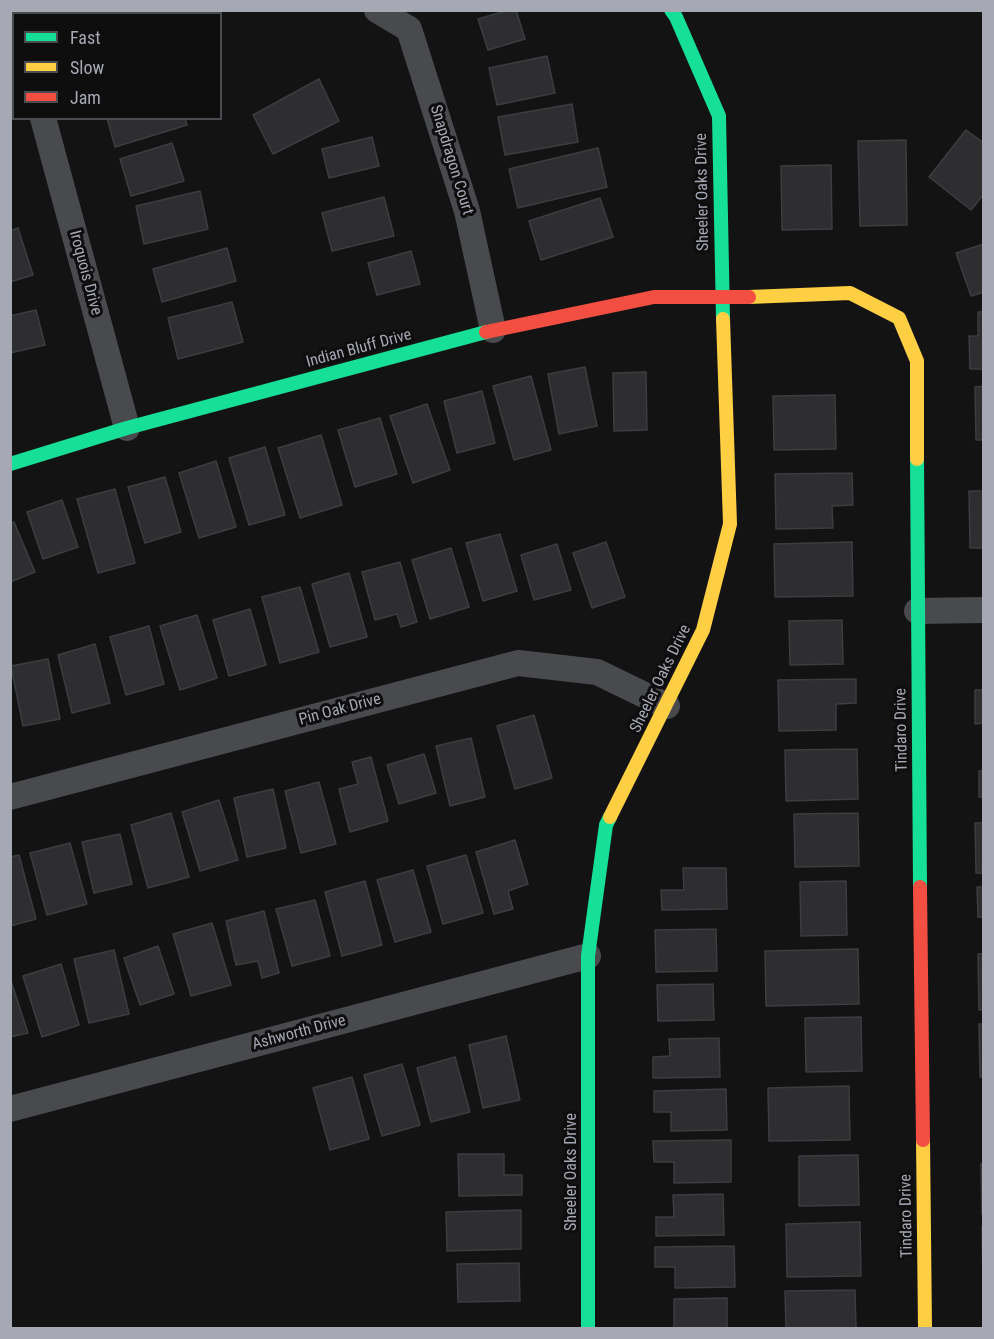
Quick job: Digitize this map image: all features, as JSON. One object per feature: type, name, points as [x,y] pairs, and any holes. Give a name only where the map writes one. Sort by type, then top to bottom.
[{"type":"street","name":"Snapdragon Court","points":[[377,10],[409,28],[467,211],[493,330]]},
{"type":"street","name":"Sheeler Oaks Drive","points":[[588,1329],[588,956],[606,825],[703,630],[730,524],[722,298],[719,116],[671,10]]},
{"type":"street","name":"Iroquois Drive","points":[[44,120],[127,429]]},
{"type":"street","name":"Tindaro Drive","points":[[722,298],[850,293],[899,318],[917,362],[917,610],[925,1329]]},
{"type":"street","name":"Indian Bluff Drive","points":[[10,464],[127,429],[493,330],[654,297],[722,298]]},
{"type":"street","points":[[917,610],[984,610]]},
{"type":"street","name":"Pin Oak Drive","points":[[10,797],[518,663],[597,672],[667,706]]},
{"type":"street","name":"Ashworth Drive","points":[[10,1109],[588,956]]},
{"type":"building","points":[[77,10],[155,10],[155,12],[78,12]]},
{"type":"building","points":[[516,10],[525,39],[488,50],[478,19]]},
{"type":"building","points":[[547,56],[555,93],[497,105],[489,68]]},
{"type":"building","points":[[319,79],[339,121],[273,154],[253,115]]},
{"type":"building","points":[[572,104],[578,142],[505,155],[498,117]]},
{"type":"building","points":[[108,120],[186,120],[187,125],[115,147]]},
{"type":"building","points":[[966,130],[984,143],[984,194],[971,210],[929,177]]},
{"type":"building","points":[[372,137],[379,166],[329,178],[322,149]]},
{"type":"building","points":[[906,140],[907,225],[860,226],[858,141]]},
{"type":"building","points":[[172,143],[184,181],[131,196],[120,159]]},
{"type":"building","points":[[598,148],[607,187],[518,208],[509,169]]},
{"type":"building","points":[[831,165],[832,229],[782,230],[781,166]]},
{"type":"building","points":[[200,191],[208,229],[144,244],[136,206]]},
{"type":"building","points":[[384,197],[394,236],[332,251],[322,213]]},
{"type":"building","points":[[600,198],[613,237],[541,260],[529,221]]},
{"type":"building","points":[[18,228],[33,275],[10,282],[10,231]]},
{"type":"building","points":[[984,244],[984,292],[971,296],[956,253]]},
{"type":"building","points":[[227,248],[236,281],[162,302],[153,269]]},
{"type":"building","points":[[411,251],[420,284],[377,295],[368,263]]},
{"type":"building","points":[[232,302],[243,342],[178,359],[168,318]]},
{"type":"building","points":[[36,310],[45,345],[10,353],[10,316]]},
{"type":"building","points":[[978,312],[984,312],[984,369],[970,369],[969,336],[978,336]]},
{"type":"building","points":[[585,367],[597,426],[559,434],[548,374]]},
{"type":"building","points":[[646,372],[647,430],[614,431],[613,373]]},
{"type":"building","points":[[531,376],[551,450],[514,460],[493,386]]},
{"type":"building","points":[[984,386],[984,440],[976,440],[975,387]]},
{"type":"building","points":[[482,391],[495,443],[457,453],[444,401]]},
{"type":"building","points":[[835,395],[836,449],[774,450],[773,396]]},
{"type":"building","points":[[427,404],[450,470],[413,483],[390,416]]},
{"type":"building","points":[[380,418],[397,474],[355,487],[338,430]]},
{"type":"building","points":[[321,435],[342,505],[300,518],[278,448]]},
{"type":"building","points":[[265,447],[285,515],[249,525],[229,458]]},
{"type":"building","points":[[216,461],[236,527],[199,538],[179,473]]},
{"type":"building","points":[[852,473],[853,505],[832,506],[833,528],[776,529],[775,474]]},
{"type":"building","points":[[165,477],[181,532],[145,543],[128,487]]},
{"type":"building","points":[[115,489],[135,563],[98,573],[77,499]]},
{"type":"building","points":[[969,491],[984,491],[984,548],[970,548]]},
{"type":"building","points":[[62,500],[78,547],[43,559],[27,512]]},
{"type":"building","points":[[14,522],[35,572],[10,582],[10,524]]},
{"type":"building","points":[[500,534],[517,591],[483,601],[466,543]]},
{"type":"building","points":[[606,542],[625,597],[592,608],[573,553]]},
{"type":"building","points":[[852,542],[853,596],[775,597],[774,544]]},
{"type":"building","points":[[557,544],[571,590],[534,600],[521,555]]},
{"type":"building","points":[[451,548],[469,607],[430,619],[412,560]]},
{"type":"building","points":[[400,562],[417,622],[401,627],[397,614],[375,620],[362,572]]},
{"type":"building","points":[[349,573],[367,637],[330,647],[312,584]]},
{"type":"building","points":[[300,587],[319,652],[280,663],[262,597]]},
{"type":"building","points":[[250,609],[266,665],[229,676],[213,620]]},
{"type":"building","points":[[197,615],[217,678],[180,690],[160,626]]},
{"type":"building","points":[[842,620],[843,664],[790,665],[789,621]]},
{"type":"building","points":[[149,626],[164,684],[126,695],[110,637]]},
{"type":"building","points":[[95,644],[110,703],[72,713],[58,655]]},
{"type":"building","points":[[48,659],[60,719],[23,726],[11,666]]},
{"type":"building","points":[[856,679],[856,703],[836,704],[836,730],[779,731],[778,680]]},
{"type":"building","points":[[975,690],[984,690],[984,723],[975,724]]},
{"type":"building","points":[[534,715],[552,778],[515,789],[497,726]]},
{"type":"building","points":[[471,738],[485,797],[450,806],[436,746]]},
{"type":"building","points":[[857,749],[858,799],[786,801],[785,750]]},
{"type":"building","points":[[424,754],[436,793],[399,804],[387,765]]},
{"type":"building","points":[[371,757],[388,821],[350,832],[339,789],[358,784],[352,762]]},
{"type":"building","points":[[979,771],[984,771],[984,797],[979,797]]},
{"type":"building","points":[[319,782],[336,844],[301,853],[285,791]]},
{"type":"building","points":[[273,789],[286,848],[247,857],[234,798]]},
{"type":"building","points":[[219,800],[238,860],[200,871],[182,812]]},
{"type":"building","points":[[171,813],[189,877],[148,888],[131,825]]},
{"type":"building","points":[[858,813],[859,866],[795,867],[794,814]]},
{"type":"building","points":[[975,823],[984,823],[984,873],[976,873]]},
{"type":"building","points":[[120,834],[132,884],[94,893],[82,842]]},
{"type":"building","points":[[515,840],[528,884],[508,891],[513,909],[494,914],[476,852]]},
{"type":"building","points":[[70,843],[87,904],[47,915],[30,853]]},
{"type":"building","points":[[19,855],[36,919],[10,926],[10,857]]},
{"type":"building","points":[[466,855],[483,913],[443,924],[427,866]]},
{"type":"building","points":[[683,868],[726,868],[727,909],[662,910],[661,890],[684,890]]},
{"type":"building","points":[[413,870],[431,932],[395,942],[377,880]]},
{"type":"building","points":[[365,881],[382,945],[342,956],[325,892]]},
{"type":"building","points":[[846,881],[847,935],[801,936],[800,882]]},
{"type":"building","points":[[977,887],[984,887],[984,917],[978,917]]},
{"type":"building","points":[[315,900],[330,956],[292,966],[276,909]]},
{"type":"building","points":[[264,911],[279,973],[262,978],[258,961],[236,965],[226,921]]},
{"type":"building","points":[[212,923],[231,985],[191,996],[173,934]]},
{"type":"building","points":[[716,929],[717,971],[656,972],[655,930]]},
{"type":"building","points":[[158,946],[174,994],[140,1005],[124,958]]},
{"type":"building","points":[[858,949],[859,1004],[766,1006],[765,951]]},
{"type":"building","points":[[114,950],[129,1014],[89,1023],[74,959]]},
{"type":"building","points":[[978,954],[984,954],[984,1010],[979,1010]]},
{"type":"building","points":[[61,964],[79,1025],[42,1037],[23,976]]},
{"type":"building","points":[[10,978],[28,1033],[10,1037]]},
{"type":"building","points":[[713,984],[714,1020],[658,1021],[657,985]]},
{"type":"building","points":[[861,1017],[862,1071],[806,1072],[805,1018]]},
{"type":"building","points":[[979,1024],[984,1024],[984,1077],[980,1077]]},
{"type":"building","points":[[506,1036],[520,1100],[483,1108],[469,1045]]},
{"type":"building","points":[[719,1038],[720,1077],[653,1078],[653,1057],[670,1056],[669,1039]]},
{"type":"building","points":[[455,1057],[470,1112],[431,1122],[417,1068]]},
{"type":"building","points":[[402,1064],[420,1125],[382,1136],[364,1075]]},
{"type":"building","points":[[352,1077],[369,1139],[330,1150],[313,1088]]},
{"type":"building","points":[[849,1086],[850,1140],[769,1141],[768,1088]]},
{"type":"building","points":[[726,1089],[727,1130],[671,1131],[671,1112],[654,1112],[654,1091]]},
{"type":"building","points":[[731,1140],[731,1182],[674,1183],[674,1162],[654,1162],[653,1141]]},
{"type":"building","points":[[458,1154],[504,1154],[504,1175],[522,1175],[522,1195],[459,1196]]},
{"type":"building","points":[[858,1155],[859,1205],[799,1206],[799,1156]]},
{"type":"building","points":[[981,1164],[984,1164],[984,1214],[982,1214]]},
{"type":"building","points":[[723,1194],[724,1235],[656,1236],[656,1217],[674,1217],[673,1195]]},
{"type":"building","points":[[521,1210],[521,1249],[447,1251],[446,1212]]},
{"type":"building","points":[[860,1222],[861,1276],[787,1277],[786,1224]]},
{"type":"building","points":[[982,1226],[984,1226],[984,1282],[983,1282]]},
{"type":"building","points":[[734,1246],[735,1287],[675,1288],[675,1267],[655,1267],[655,1247]]},
{"type":"building","points":[[519,1263],[520,1301],[458,1302],[457,1264]]},
{"type":"building","points":[[855,1290],[856,1328],[786,1328],[785,1291]]},
{"type":"building","points":[[727,1298],[727,1328],[674,1328],[674,1299]]},
{"type":"traffic: fast","points":[[671,10],[719,116],[723,319]]},
{"type":"traffic: fast","points":[[10,464],[127,428],[486,332]]},
{"type":"traffic: fast","points":[[917,459],[920,887]]},
{"type":"traffic: fast","points":[[588,1328],[588,956],[606,825],[610,817]]},
{"type":"traffic: slow","points":[[749,297],[850,293],[899,318],[917,361],[917,459]]},
{"type":"traffic: slow","points":[[610,817],[703,630],[730,524],[723,319]]},
{"type":"traffic: slow","points":[[923,1140],[925,1328]]},
{"type":"traffic: jam","points":[[486,332],[654,297],[749,297]]},
{"type":"traffic: jam","points":[[920,887],[923,1140]]}]
